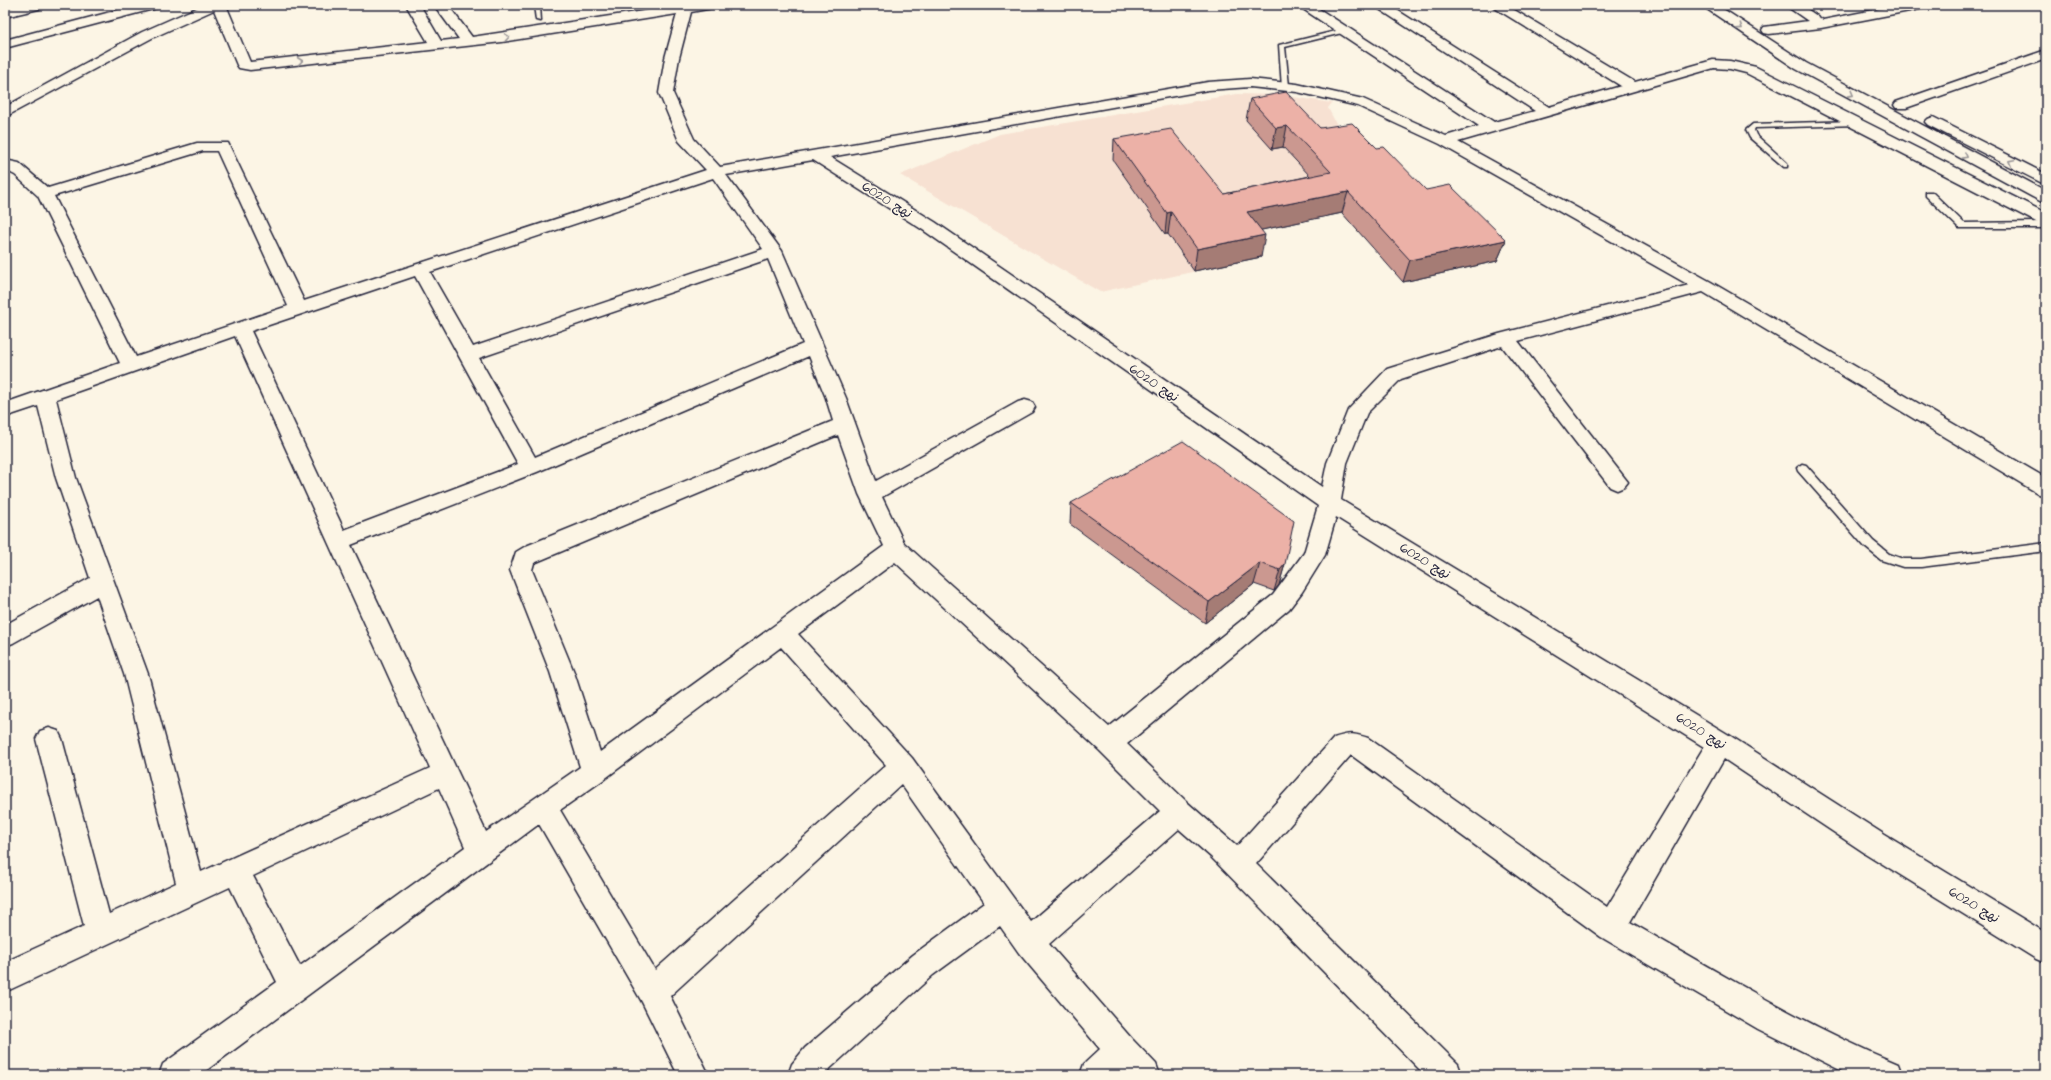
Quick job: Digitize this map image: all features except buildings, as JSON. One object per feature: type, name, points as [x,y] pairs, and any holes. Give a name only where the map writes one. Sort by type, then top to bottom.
[{"type":"main road","points":[[5,13],[38,5]]},
{"type":"main road","points":[[5,44],[152,5]]},
{"type":"main road","points":[[5,113],[147,35],[214,5]]},
{"type":"main road","points":[[218,5],[244,65],[261,66],[468,42],[708,5]]},
{"type":"main road","points":[[413,5],[437,46]]},
{"type":"main road","points":[[441,5],[457,29],[468,42]]},
{"type":"main road","points":[[509,23],[642,5]]},
{"type":"main road","points":[[1304,5],[1492,128]]},
{"type":"main road","points":[[1380,5],[1547,112]]},
{"type":"main road","points":[[1497,5],[1633,87]]},
{"type":"main road","points":[[1708,5],[1801,66],[2046,198]]},
{"type":"main road","points":[[1734,5],[1769,30],[1822,63],[2046,180]]},
{"type":"main road","points":[[1792,5],[1821,24]]},
{"type":"main road","points":[[1769,30],[1821,24],[1920,5]]},
{"type":"main road","points":[[685,9],[672,58],[666,93],[687,141],[716,172],[774,251],[836,398],[870,494],[896,549],[1110,744],[1179,812],[1238,865],[1447,1075]]},
{"type":"main road","points":[[413,34],[472,28]]},
{"type":"main road","points":[[239,56],[397,36]]},
{"type":"main road","points":[[1901,105],[2046,54]]},
{"type":"main road","points":[[1444,141],[1713,64],[1730,65],[1751,70],[2046,220]]},
{"type":"main road","points":[[5,410],[240,328],[716,172],[1208,86],[1250,84],[1285,86],[1363,103],[1444,141],[1705,286],[2046,488]]},
{"type":"main road","points":[[45,194],[202,146],[223,146],[299,309]]},
{"type":"main road","name":"نهج 6020","points":[[815,154],[929,226],[1330,503],[1720,743],[1875,844],[2046,949]]},
{"type":"main road","points":[[5,165],[13,166],[45,194],[131,366]]},
{"type":"main road","points":[[468,355],[774,251]]},
{"type":"main road","points":[[420,269],[530,466]]},
{"type":"main road","points":[[1110,744],[1281,602],[1294,586],[1314,554],[1330,503],[1337,463],[1358,410],[1394,374],[1506,338],[1705,286]]},
{"type":"main road","points":[[240,328],[337,542],[481,851]]},
{"type":"main road","points":[[1506,338],[1617,482]]},
{"type":"main road","points":[[337,542],[530,466],[815,346]]},
{"type":"main road","points":[[45,396],[66,478],[136,674],[192,890]]},
{"type":"main road","points":[[870,494],[1025,407]]},
{"type":"main road","points":[[594,772],[562,672],[521,570],[524,558],[534,552],[844,424]]},
{"type":"main road","points":[[174,1075],[543,806],[594,772],[896,549]]},
{"type":"main road","points":[[5,636],[102,582]]},
{"type":"main road","points":[[782,632],[903,766],[1029,943],[1121,1050],[1145,1075]]},
{"type":"main road","points":[[49,738],[100,933]]},
{"type":"main road","points":[[1611,927],[1720,743]]},
{"type":"main road","points":[[1238,865],[1343,746],[1351,744],[1360,746],[1611,927],[1769,1018],[1849,1059],[1887,1075]]},
{"type":"main road","points":[[652,992],[903,766]]},
{"type":"main road","points":[[5,977],[445,773]]},
{"type":"main road","points":[[543,806],[652,992],[694,1075]]},
{"type":"main road","points":[[1029,943],[1179,812]]},
{"type":"main road","points":[[236,870],[295,986]]},
{"type":"main road","points":[[803,1075],[816,1059],[923,965],[1002,907]]},
{"type":"main road","points":[[1095,1075],[1121,1050]]},
{"type":"lane","points":[[537,5],[539,20]]},
{"type":"lane","points":[[1285,86],[1281,46],[1344,31]]},
{"type":"lane","points":[[1784,166],[1753,136],[1750,130],[1753,126],[1855,123]]},
{"type":"lane","points":[[1929,194],[1962,226],[2046,224]]},
{"type":"lane","points":[[1802,468],[1869,544],[1885,557],[1903,563],[1921,563],[2046,547]]},
{"type":"shaded area","points":[[1237,94],[1280,95],[1332,103],[1328,108],[1347,144],[1443,207],[1497,261],[1403,282],[1342,213],[1243,233],[1261,257],[1100,292],[900,175],[1000,134]]}]
